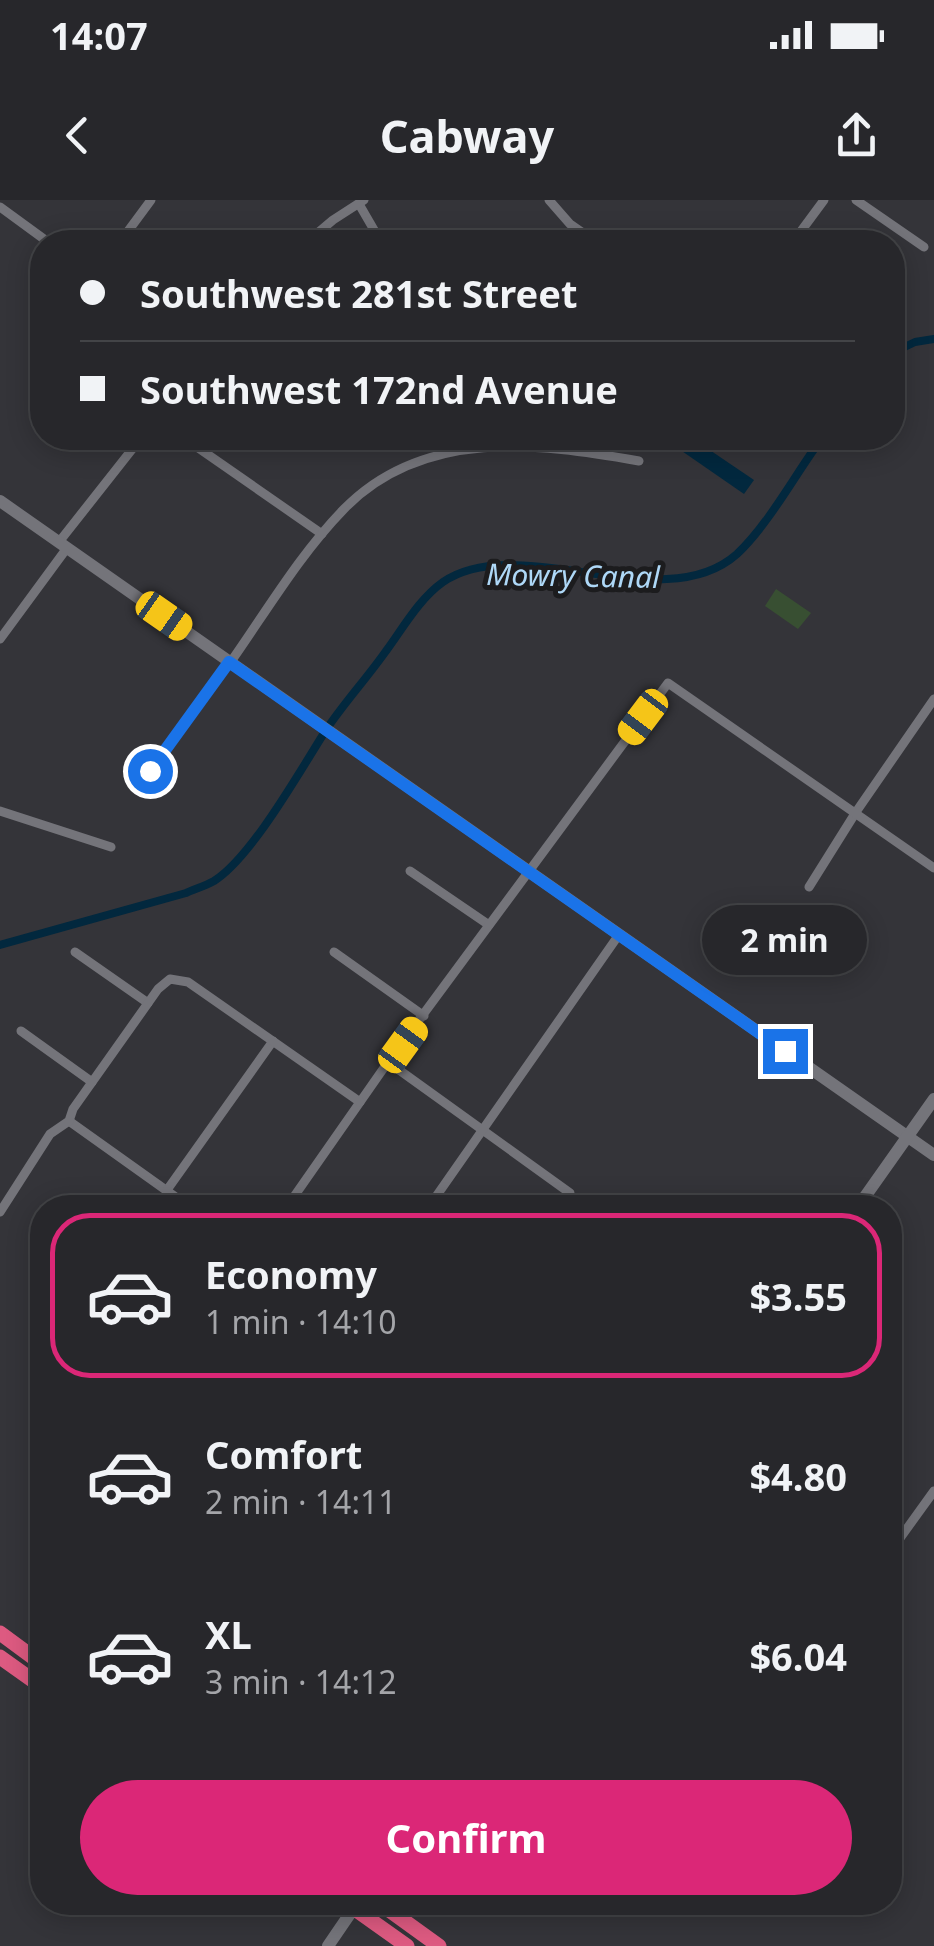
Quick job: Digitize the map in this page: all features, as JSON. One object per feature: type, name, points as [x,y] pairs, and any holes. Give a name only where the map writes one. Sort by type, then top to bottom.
[{"type":"highway","points":[[0,1633],[30,1655]]},
{"type":"highway","points":[[0,1656],[30,1678]]},
{"type":"highway","points":[[365,1915],[407,1946]]},
{"type":"highway","points":[[396,1915],[439,1946]]},
{"type":"street","points":[[129,230],[151,200]]},
{"type":"street","points":[[549,200],[579,230]]},
{"type":"street","points":[[802,230],[824,200]]},
{"type":"street","points":[[856,200],[899,230]]},
{"type":"street","points":[[324,230],[362,202],[375,230]]},
{"type":"street","points":[[4,205],[34,230]]},
{"type":"street","points":[[905,234],[924,247]]},
{"type":"street","points":[[0,639],[132,450]]},
{"type":"street","points":[[201,450],[322,534]]},
{"type":"street","points":[[150,771],[346,506],[378,481],[408,465],[455,450]]},
{"type":"street","points":[[553,450],[639,461]]},
{"type":"street","points":[[0,501],[934,1156]]},
{"type":"street","points":[[295,1195],[388,1062],[668,683],[934,868]]},
{"type":"street","points":[[808,888],[934,699]]},
{"type":"street","points":[[0,811],[112,847]]},
{"type":"street","points":[[410,871],[489,925]]},
{"type":"street","points":[[437,1195],[618,936]]},
{"type":"street","points":[[76,952],[148,1003]]},
{"type":"street","points":[[334,952],[424,1016]]},
{"type":"street","points":[[0,1212],[50,1134],[70,1121],[73,1109],[170,978],[188,982],[360,1102]]},
{"type":"street","points":[[22,1031],[92,1082]]},
{"type":"street","points":[[166,1190],[273,1042]]},
{"type":"street","points":[[388,1062],[570,1195]]},
{"type":"street","points":[[866,1195],[934,1099]]},
{"type":"street","points":[[70,1121],[173,1195]]},
{"type":"street","points":[[902,1535],[934,1490]]},
{"type":"street","points":[[328,1946],[346,1915]]},
{"type":"green space","points":[[776,589],[811,613],[798,629],[765,606]]},
{"type":"water","points":[[680,450],[710,450],[754,480],[744,494]]},
{"type":"waterway","name":"Mowry Canal","points":[[905,347],[934,339]]},
{"type":"waterway","name":"Mowry Canal","points":[[0,945],[186,893],[214,881],[229,869],[275,811],[340,710],[419,605],[443,582],[474,569],[511,565],[631,578],[671,579],[706,572],[749,542],[814,450]]},
{"type":"route","points":[[150,771],[229,662],[785,1051]]}]
